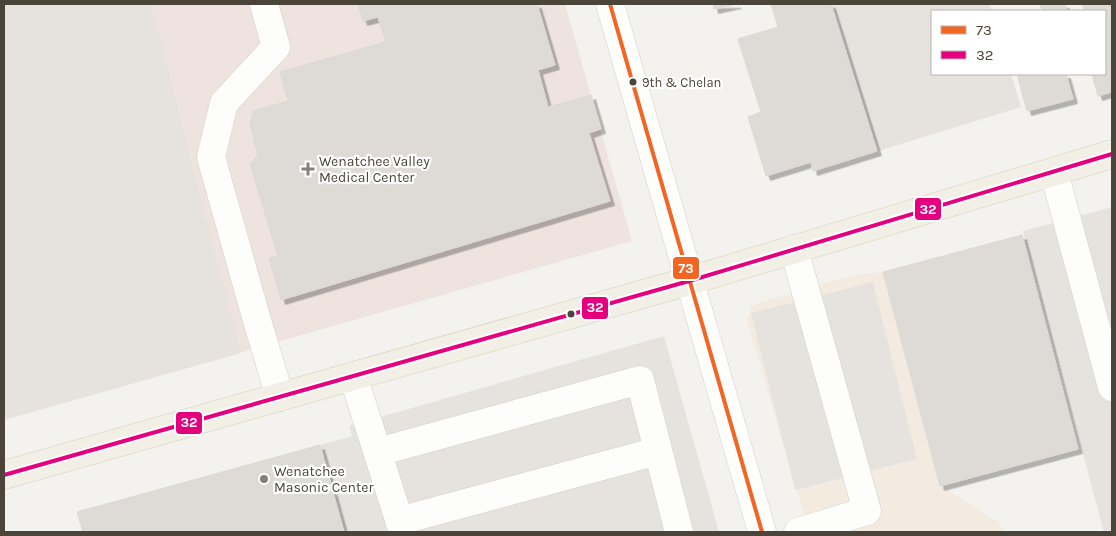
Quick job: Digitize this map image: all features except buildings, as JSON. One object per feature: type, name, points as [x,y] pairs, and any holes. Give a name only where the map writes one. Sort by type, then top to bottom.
[{"type":"main road","points":[[4,475],[690,281],[1112,154]]},
{"type":"street","points":[[264,4],[276,47],[224,103],[211,157],[280,397]]},
{"type":"street","points":[[610,4],[762,532]]},
{"type":"street","points":[[1054,172],[1112,387]]},
{"type":"street","points":[[794,249],[867,511],[798,532]]},
{"type":"street","points":[[353,376],[401,527],[658,451]]},
{"type":"street","points":[[378,452],[640,380],[679,532]]},
{"type":"shaded area","name":"Wenatchee Valley Medical Center","points":[[4,4],[565,4],[632,241],[4,420]]},
{"type":"shaded area","points":[[4,4],[151,4],[241,353],[4,420]]},
{"type":"shaded area","points":[[830,4],[989,4],[992,10],[931,10],[931,75],[1011,75],[1021,107],[875,152]]},
{"type":"shaded area","points":[[1112,207],[1112,532],[1104,532],[1023,231]]},
{"type":"shaded area","points":[[883,272],[940,486],[999,522],[1004,532],[809,532],[747,321],[752,305],[857,274]]},
{"type":"shaded area","points":[[873,282],[917,459],[795,490],[751,313]]},
{"type":"shaded area","points":[[664,336],[719,532],[344,532],[320,445],[352,436],[349,426]]},
{"type":"transit line","name":"73","points":[[610,4],[762,532]]},
{"type":"transit line","name":"32","points":[[4,475],[689,281],[1112,154]]},
{"type":"place","name":"9th & Chelan","points":[[633,82]]},
{"type":"place","name":"Wenatchee Valley Medical Center","points":[[308,169]]},
{"type":"place","name":"Wenatchee Masonic Center","points":[[264,479]]}]
